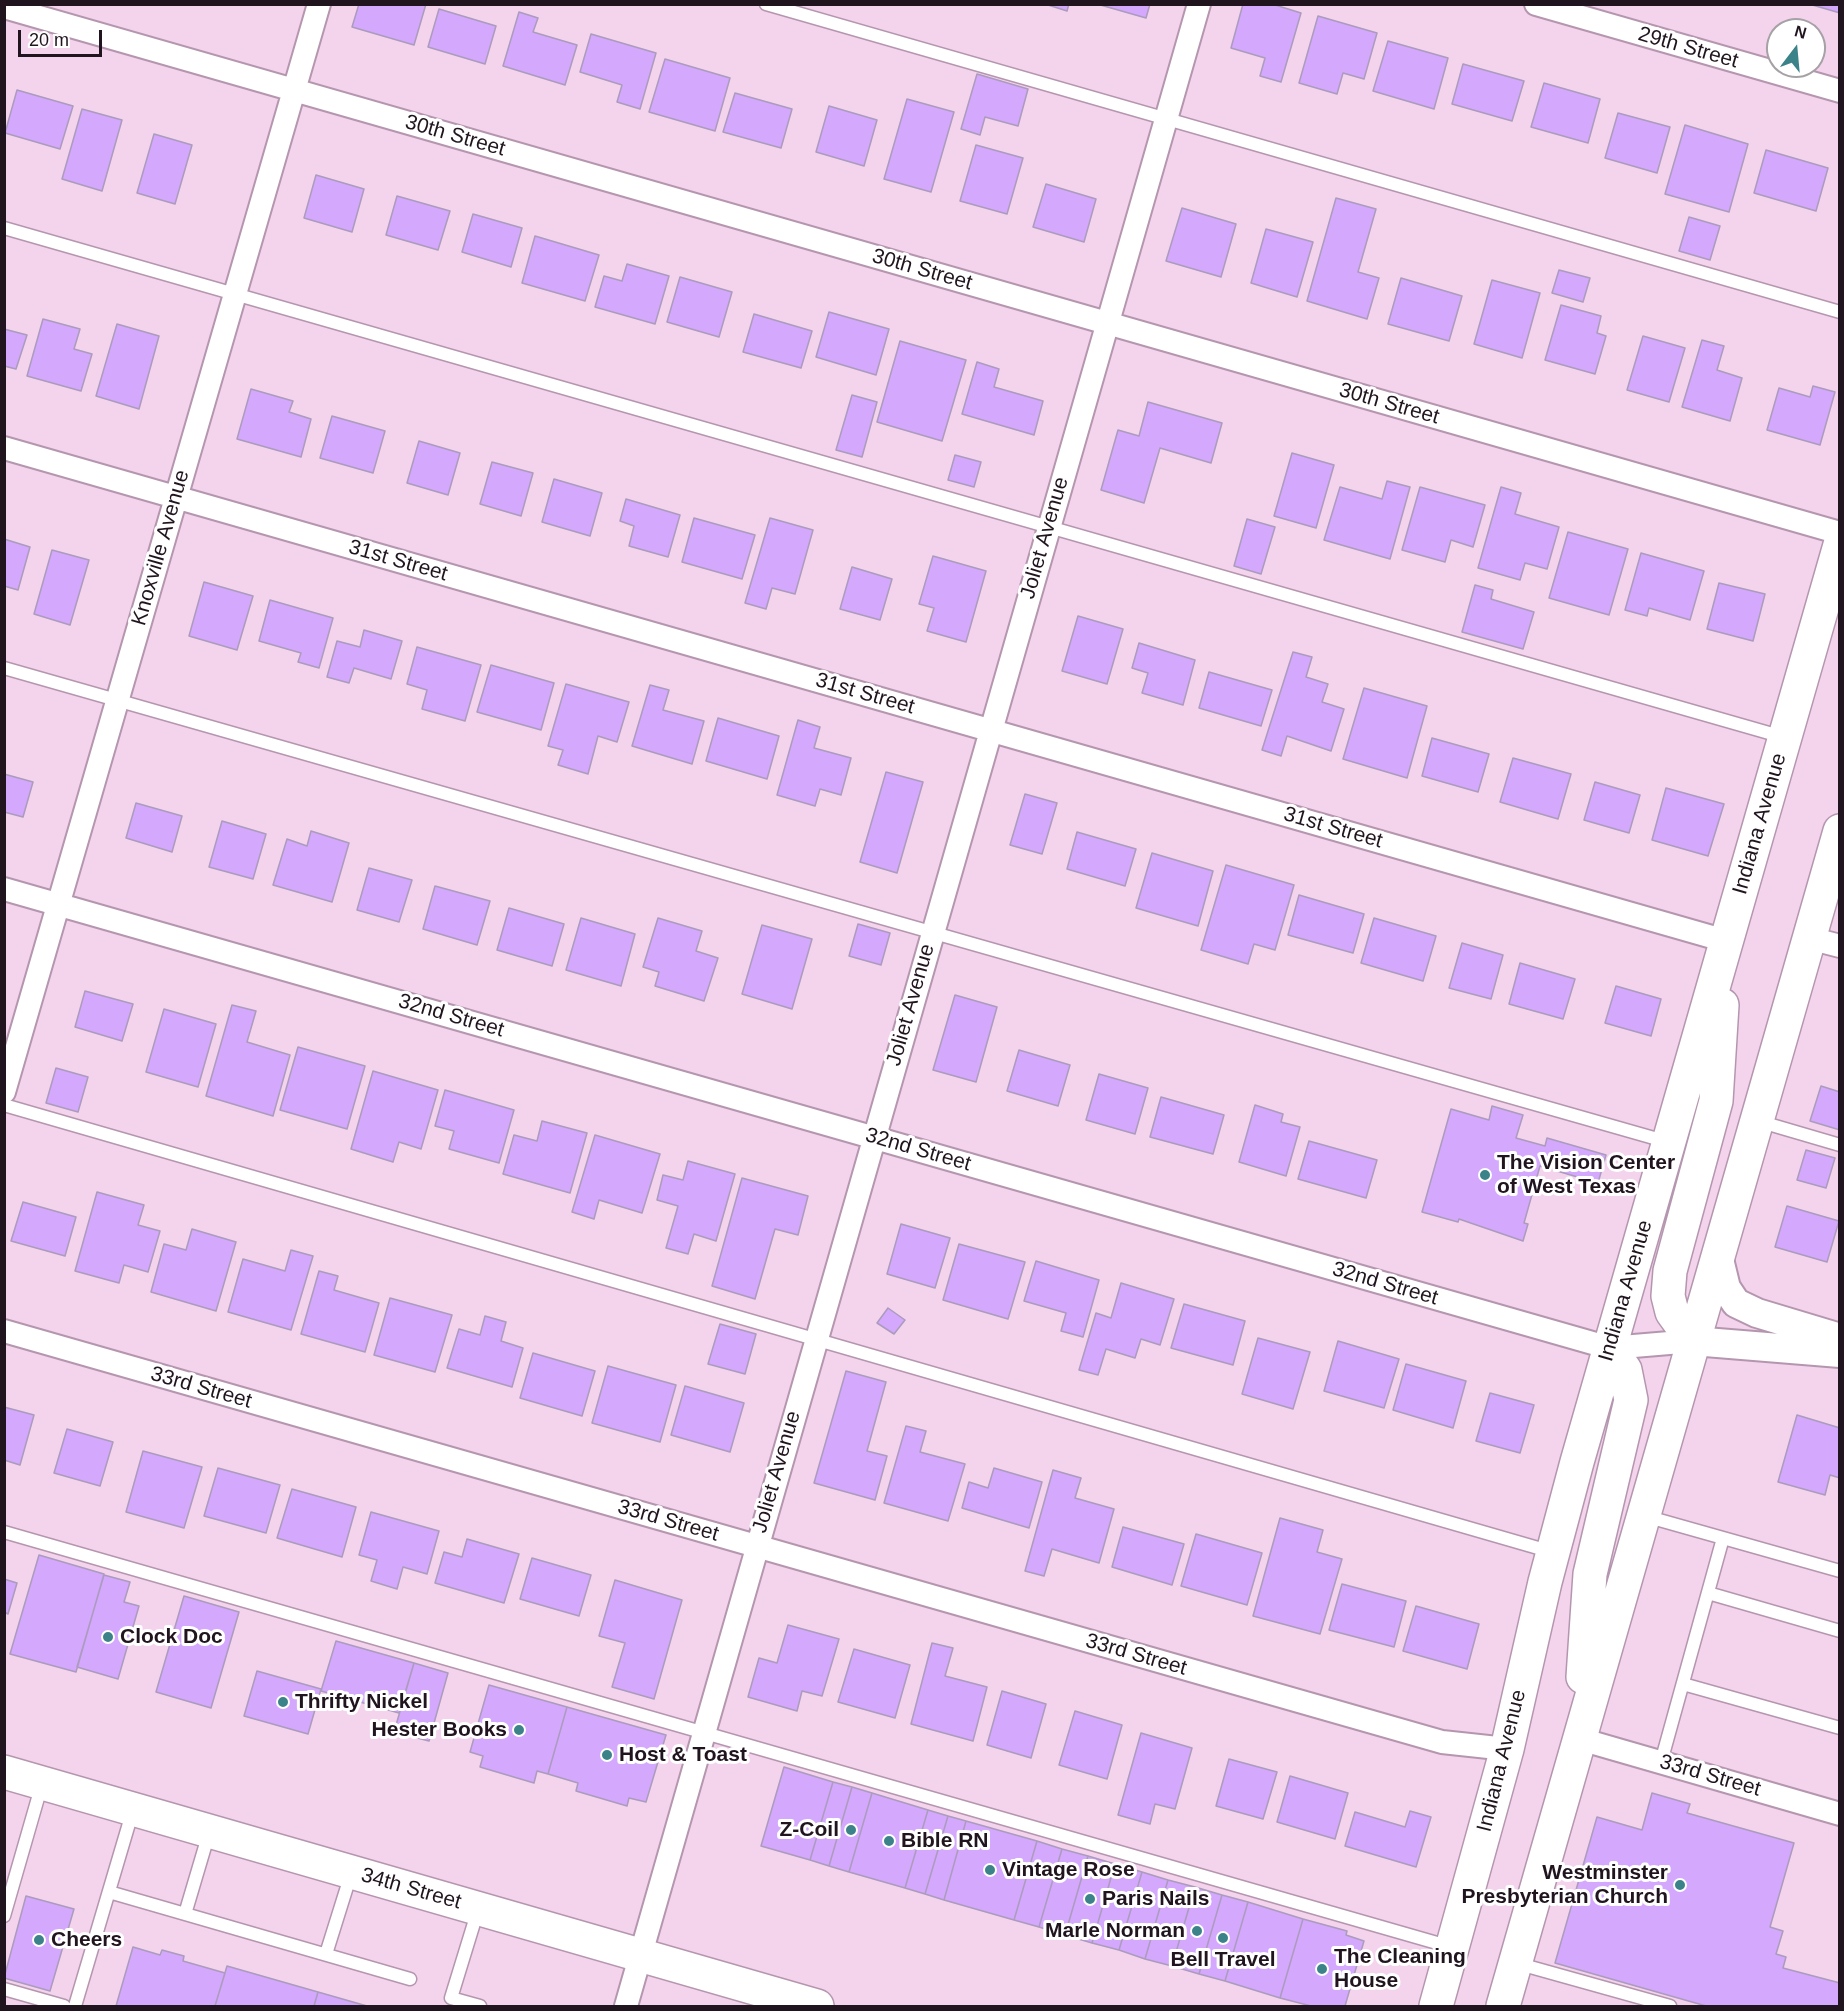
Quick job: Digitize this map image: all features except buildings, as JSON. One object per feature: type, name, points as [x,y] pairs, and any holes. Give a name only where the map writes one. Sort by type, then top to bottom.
[{"type":"main road","name":"Indiana Avenue","points":[[1436,2007],[1508,1749],[1553,1552],[1839,545]]},
{"type":"main road","points":[[1503,2007],[1757,1121],[1824,942],[1839,831]]},
{"type":"main road","points":[[1693,1341],[1672,1312],[1668,1296],[1670,1272],[1716,1101],[1726,941]]},
{"type":"main road","points":[[1580,1739],[1590,1574],[1631,1400],[1625,1370],[1610,1348]]},
{"type":"main road","name":"34th Street","points":[[4,1772],[818,2007]]},
{"type":"street","name":"Knoxville Avenue","points":[[4,1092],[319,4]]},
{"type":"street","name":"Joliet Avenue","points":[[626,2007],[1198,4]]},
{"type":"street","name":"29th Street","points":[[1536,4],[1839,91]]},
{"type":"street","name":"30th Street","points":[[4,7],[1839,533]]},
{"type":"street","name":"31st Street","points":[[4,448],[1726,941]]},
{"type":"street","name":"32nd Street","points":[[4,889],[1610,1348],[1693,1341],[1839,1353]]},
{"type":"street","points":[[1718,1255],[1726,1288],[1736,1303],[1757,1313],[1839,1338]]},
{"type":"street","name":"33rd Street","points":[[4,1332],[1442,1742],[1508,1749]]},
{"type":"street","name":"33rd Street","points":[[1580,1739],[1839,1814]]},
{"type":"lane","points":[[766,4],[1839,312]]},
{"type":"lane","points":[[4,228],[1784,737]]},
{"type":"lane","points":[[4,668],[1669,1142]]},
{"type":"lane","points":[[4,1105],[1553,1552]]},
{"type":"lane","points":[[1757,1121],[1839,1145]]},
{"type":"lane","points":[[1644,1515],[1839,1571]]},
{"type":"lane","points":[[4,1532],[1452,1947]]},
{"type":"lane","points":[[1661,1762],[1723,1538]]},
{"type":"lane","points":[[1708,1593],[1839,1631]]},
{"type":"lane","points":[[1683,1684],[1839,1728]]},
{"type":"lane","points":[[4,1916],[43,1783]]},
{"type":"lane","points":[[75,2007],[133,1809]]},
{"type":"lane","points":[[185,1914],[210,1832]]},
{"type":"lane","points":[[326,1954],[352,1872]]},
{"type":"lane","points":[[109,1892],[411,1979]]},
{"type":"lane","points":[[478,1909],[451,1998],[480,2007]]},
{"type":"lane","points":[[1516,1963],[1670,2007]]},
{"type":"lane","points":[[4,1989],[64,2007]]},
{"type":"place","name":"The Vision Center of West Texas","points":[[1485,1175]]},
{"type":"place","name":"Clock Doc","points":[[108,1637]]},
{"type":"place","name":"Thrifty Nickel","points":[[283,1702]]},
{"type":"place","name":"Hester Books","points":[[519,1730]]},
{"type":"place","name":"Host & Toast","points":[[607,1755]]},
{"type":"place","name":"Z-Coil","points":[[851,1830]]},
{"type":"place","name":"Bible RN","points":[[889,1841]]},
{"type":"place","name":"Vintage Rose","points":[[990,1870]]},
{"type":"place","name":"Westminster Presbyterian Church","points":[[1680,1885]]},
{"type":"place","name":"Paris Nails","points":[[1090,1899]]},
{"type":"place","name":"Marle Norman","points":[[1197,1931]]},
{"type":"place","name":"Bell Travel","points":[[1223,1938]]},
{"type":"place","name":"Cheers","points":[[39,1940]]},
{"type":"place","name":"The Cleaning House","points":[[1322,1969]]}]
